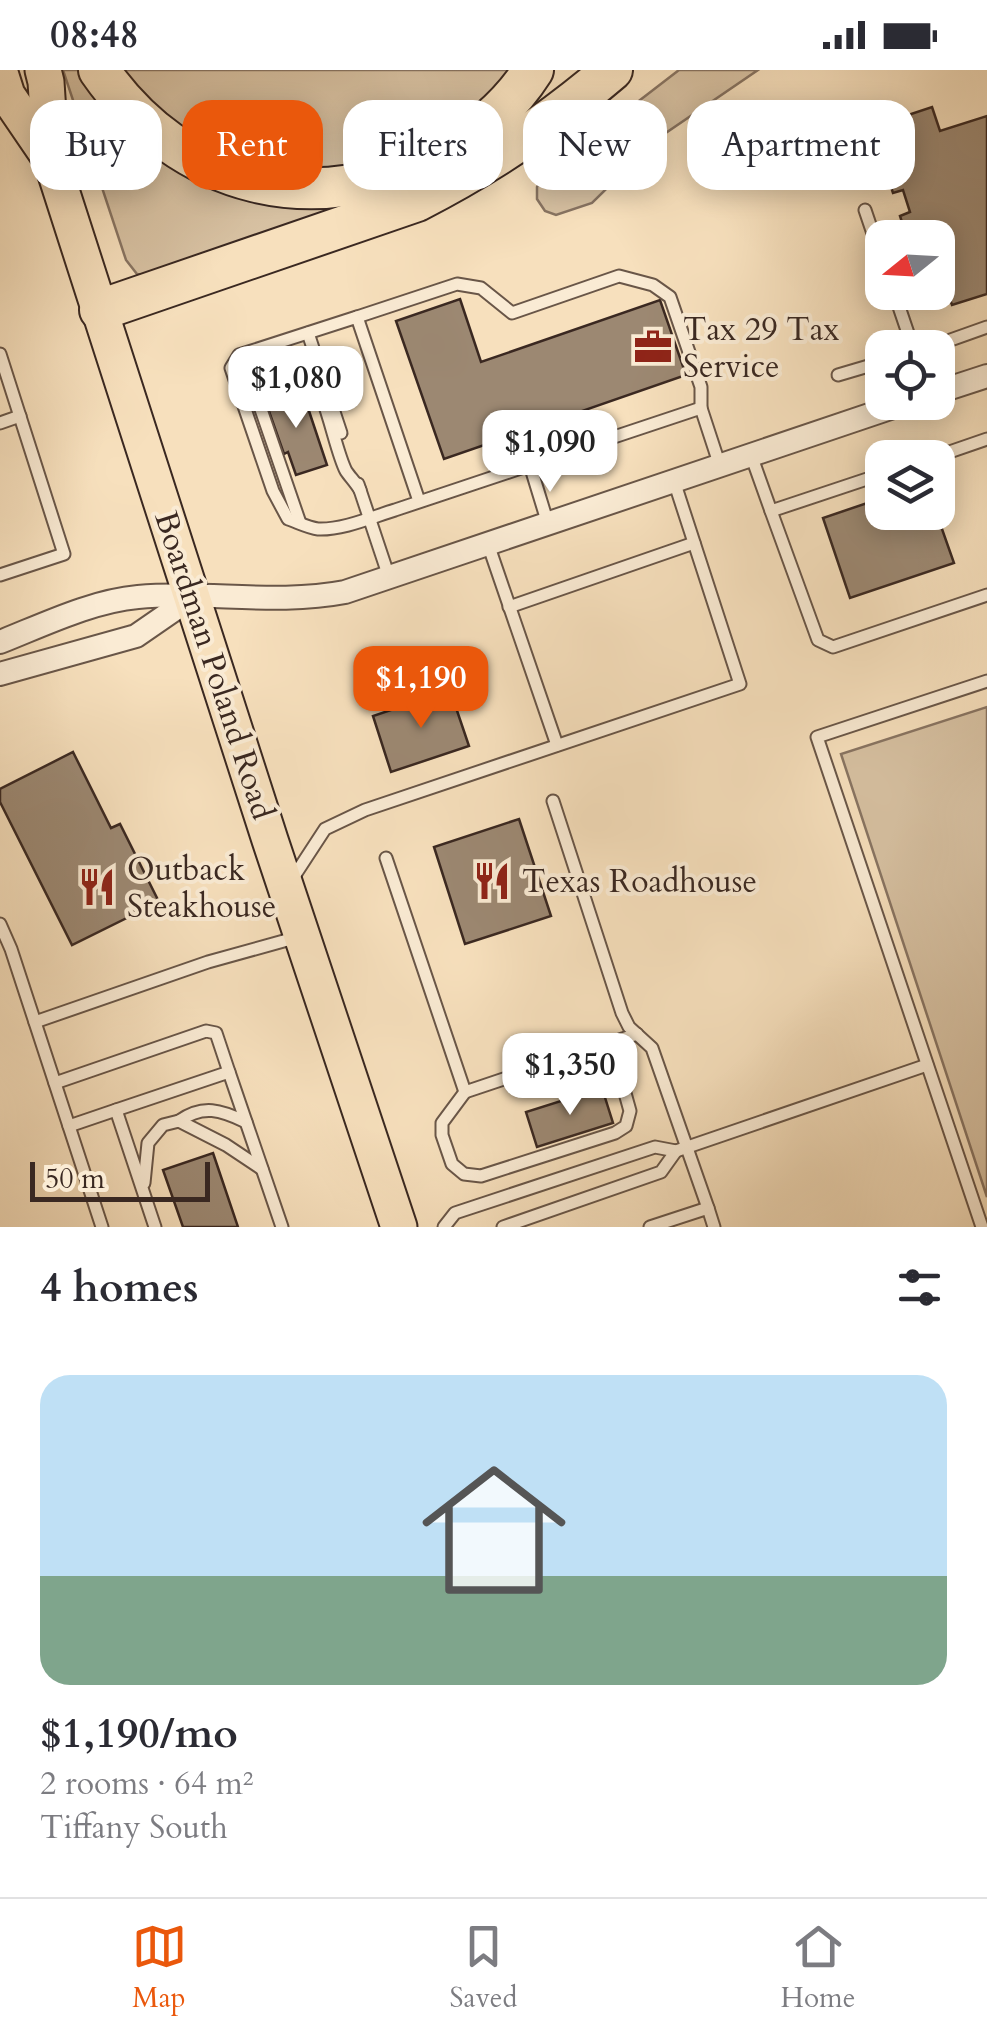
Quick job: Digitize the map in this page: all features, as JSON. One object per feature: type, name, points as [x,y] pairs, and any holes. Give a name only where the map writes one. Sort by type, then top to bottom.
[{"type":"highway","points":[[99,70],[148,128],[194,159],[268,184],[328,188],[390,176],[456,146],[500,112],[533,70]]},
{"type":"highway","points":[[100,310],[418,202],[524,138],[612,70]]},
{"type":"main road","name":"Boardman Poland Road","points":[[42,70],[47,100]]},
{"type":"main road","name":"Boardman Poland Road","points":[[0,73],[7,95],[30,129]]},
{"type":"main road","name":"Boardman Poland Road","points":[[61,190],[399,1227]]},
{"type":"street","points":[[955,386],[987,376]]},
{"type":"street","points":[[0,642],[73,614],[135,597],[311,598],[345,592],[865,417]]},
{"type":"street","points":[[0,674],[136,636],[194,596]]},
{"type":"lane","points":[[865,210],[868,220]]},
{"type":"lane","points":[[701,408],[370,518],[317,529],[288,518],[273,491],[230,368],[239,356],[256,348],[457,284],[481,288],[512,313],[619,276],[652,285],[670,298],[701,387],[701,408],[720,466]]},
{"type":"lane","points":[[357,317],[419,501]]},
{"type":"lane","points":[[955,338],[987,327]]},
{"type":"lane","points":[[308,333],[390,577]]},
{"type":"lane","points":[[0,354],[64,554],[0,575]]},
{"type":"lane","points":[[300,523],[254,389],[256,368],[268,358],[300,358],[313,374],[346,470],[360,490]]},
{"type":"lane","points":[[838,375],[865,367]]},
{"type":"lane","points":[[0,423],[20,416]]},
{"type":"lane","points":[[955,450],[987,439]]},
{"type":"lane","points":[[751,455],[818,640],[833,647],[987,595]]},
{"type":"lane","points":[[530,464],[548,524]]},
{"type":"lane","points":[[771,511],[865,480]]},
{"type":"lane","points":[[286,888],[324,829],[365,810],[740,684],[674,482]]},
{"type":"lane","points":[[510,607],[694,543]]},
{"type":"lane","points":[[488,544],[557,745]]},
{"type":"lane","points":[[982,1227],[816,737],[987,680]]},
{"type":"lane","points":[[552,801],[622,1013],[652,1048],[681,1150],[714,1227]]},
{"type":"lane","points":[[386,858],[465,1092]]},
{"type":"lane","points":[[0,924],[102,1227]]},
{"type":"lane","points":[[35,1022],[208,962],[302,936]]},
{"type":"lane","points":[[55,1083],[206,1030],[216,1034],[282,1227]]},
{"type":"lane","points":[[611,1043],[630,1111],[626,1126],[616,1134],[480,1176],[464,1174],[452,1164],[442,1136],[442,1122],[465,1092],[637,1034]]},
{"type":"lane","points":[[444,1227],[456,1213],[654,1147],[681,1150],[928,1065]]},
{"type":"lane","points":[[68,1126],[229,1072]]},
{"type":"lane","points":[[143,1189],[148,1143],[163,1124],[206,1108],[246,1122]]},
{"type":"lane","points":[[116,1110],[156,1227]]},
{"type":"lane","points":[[179,1121],[262,1168]]},
{"type":"lane","points":[[503,1227],[661,1172],[681,1150]]},
{"type":"lane","points":[[650,1227],[708,1208]]},
{"type":"shaded area","points":[[63,70],[80,70],[105,100],[73,100]]},
{"type":"shaded area","points":[[121,70],[513,70],[486,100],[343,100],[343,167],[323,169],[323,100],[182,100],[182,134],[162,117],[162,100],[147,100]]},
{"type":"shaded area","points":[[679,70],[758,70],[714,100],[687,100],[687,119],[667,132],[667,100],[640,100]]},
{"type":"shaded area","points":[[162,143],[182,148],[182,190],[323,190],[323,184],[376,197],[151,276],[137,274],[126,260],[103,190],[162,190]]},
{"type":"shaded area","points":[[537,190],[605,190],[592,203],[556,215],[545,211],[537,199]]},
{"type":"shaded area","points":[[987,707],[987,1197],[841,754]]},
{"type":"building","points":[[932,107],[940,131],[987,116],[987,294],[955,304],[955,220],[901,220],[900,216],[910,212],[903,190],[915,190],[915,113]]},
{"type":"building","points":[[460,299],[481,362],[660,300],[686,375],[444,459],[396,321]]},
{"type":"building","points":[[301,387],[327,465],[296,475],[288,452],[284,454],[265,400]]},
{"type":"building","points":[[865,504],[865,530],[942,530],[954,563],[850,598],[823,518]]},
{"type":"building","points":[[450,690],[469,746],[391,772],[373,716]]},
{"type":"building","points":[[73,752],[111,828],[120,824],[159,902],[72,945],[0,802],[0,789]]},
{"type":"building","name":"Texas Roadhouse","points":[[519,819],[551,916],[465,944],[434,847]]},
{"type":"building","points":[[602,1088],[613,1123],[537,1147],[526,1112]]},
{"type":"building","points":[[213,1153],[238,1227],[183,1227],[163,1170]]},
{"type":"place","name":"Tax 29 Tax Service","points":[[653,347]]},
{"type":"place","name":"Texas Roadhouse","points":[[492,881]]},
{"type":"place","name":"Outback Steakhouse","points":[[97,887]]}]
